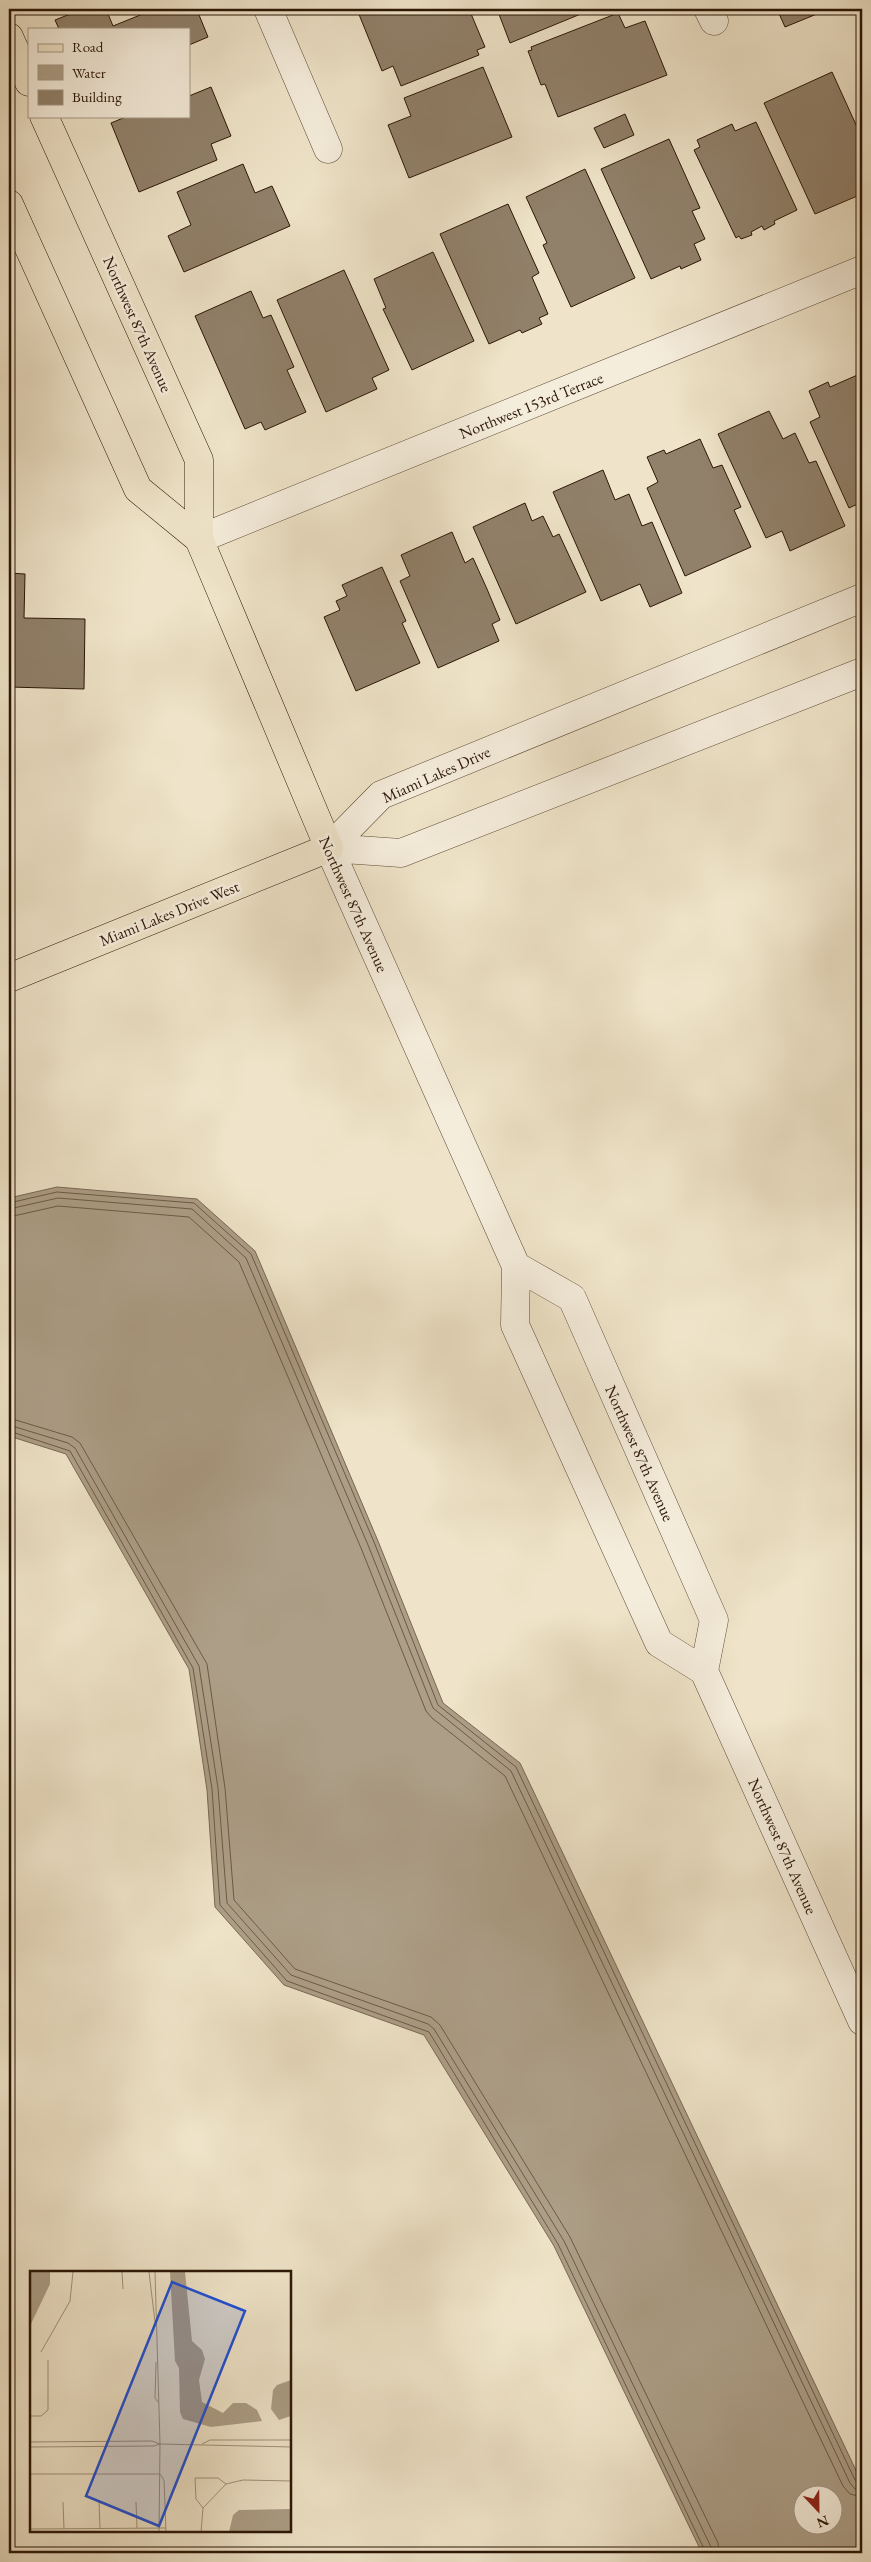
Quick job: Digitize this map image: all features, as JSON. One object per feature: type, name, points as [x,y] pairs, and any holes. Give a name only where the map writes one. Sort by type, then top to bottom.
[{"type":"main road","points":[[9,37],[28,80]]},
{"type":"main road","name":"Northwest 87th Avenue","points":[[45,118],[199,460],[199,539],[329,848]]},
{"type":"main road","name":"Northwest 87th Avenue","points":[[9,204],[138,489],[199,539]]},
{"type":"main road","name":"Miami Lakes Drive West","points":[[9,978],[329,848]]},
{"type":"street","points":[[268,9],[328,149]]},
{"type":"street","name":"Northwest 153rd Terrace","points":[[199,539],[862,270]]},
{"type":"street","name":"Miami Lakes Drive","points":[[329,848],[381,795],[862,598]]},
{"type":"street","points":[[329,848],[401,853],[862,672]]},
{"type":"street","name":"Northwest 87th Avenue","points":[[329,848],[516,1266],[515,1324],[659,1643],[704,1671],[862,2021]]},
{"type":"street","name":"Northwest 87th Avenue","points":[[516,1266],[572,1298],[714,1620],[704,1671]]},
{"type":"water","points":[[57,1187],[197,1199],[255,1251],[378,1541],[443,1703],[520,1763],[862,2483],[862,2553],[702,2553],[554,2246],[424,2035],[284,1985],[215,1907],[207,1790],[189,1669],[66,1454],[9,1436],[9,1198]]},
{"type":"building","points":[[83,9],[106,9],[113,26],[155,9],[160,11],[167,9],[189,9],[191,13],[197,10],[208,37],[190,45],[190,28],[59,28],[55,20]]},
{"type":"building","points":[[367,9],[469,9],[485,47],[477,50],[479,55],[401,86],[393,66],[382,71],[358,12]]},
{"type":"building","points":[[497,9],[593,9],[510,43]]},
{"type":"building","points":[[777,9],[829,9],[785,27]]},
{"type":"building","points":[[618,13],[625,28],[645,21],[667,75],[558,117],[545,84],[541,85],[528,51],[532,50],[531,47]]},
{"type":"building","points":[[483,67],[512,137],[409,178],[388,125],[411,116],[404,98]]},
{"type":"building","points":[[832,72],[862,138],[862,179],[860,180],[862,194],[815,214],[764,103]]},
{"type":"building","points":[[211,87],[231,136],[211,144],[217,160],[139,192],[111,123],[123,118],[190,118],[190,96]]},
{"type":"building","points":[[625,114],[634,135],[604,148],[594,128]]},
{"type":"building","points":[[756,122],[797,210],[774,221],[775,224],[764,230],[762,226],[751,232],[752,235],[741,239],[739,236],[736,238],[694,150],[700,147],[697,140],[732,124],[735,131]]},
{"type":"building","points":[[669,139],[700,208],[692,211],[705,239],[694,244],[701,260],[681,269],[680,266],[651,279],[601,169]]},
{"type":"building","points":[[243,164],[255,193],[272,186],[290,226],[184,272],[168,236],[191,225],[177,192]]},
{"type":"building","points":[[585,169],[635,278],[571,307],[543,245],[547,243],[526,197]]},
{"type":"building","points":[[508,204],[539,273],[532,277],[548,314],[539,318],[542,324],[522,333],[520,330],[489,344],[440,234]]},
{"type":"building","points":[[433,252],[474,341],[412,370],[383,309],[386,308],[374,279]]},
{"type":"building","points":[[344,270],[389,370],[372,378],[377,389],[326,412],[277,300]]},
{"type":"building","points":[[251,291],[263,318],[271,315],[294,367],[287,370],[306,412],[265,430],[261,422],[245,429],[195,316]]},
{"type":"building","points":[[862,373],[862,502],[849,508],[810,422],[820,417],[809,391],[828,382],[830,387]]},
{"type":"building","points":[[769,411],[783,439],[795,433],[809,463],[816,461],[845,526],[790,551],[782,531],[766,538],[718,434]]},
{"type":"building","points":[[700,439],[713,468],[722,465],[741,507],[734,510],[751,547],[685,576],[647,488],[658,482],[647,457],[664,450],[666,454]]},
{"type":"building","points":[[603,470],[615,500],[629,494],[642,526],[652,522],[682,593],[650,607],[640,584],[601,601],[553,492]]},
{"type":"building","points":[[525,503],[532,521],[543,516],[553,537],[559,534],[586,592],[516,624],[473,527]]},
{"type":"building","points":[[452,532],[465,563],[473,558],[487,589],[500,620],[492,624],[499,641],[438,668],[400,581],[410,576],[401,555]]},
{"type":"building","points":[[382,567],[406,621],[402,623],[420,663],[356,691],[324,617],[340,610],[336,601],[347,596],[342,585]]},
{"type":"building","points":[[9,573],[25,574],[24,618],[85,619],[84,689],[9,687]]}]
